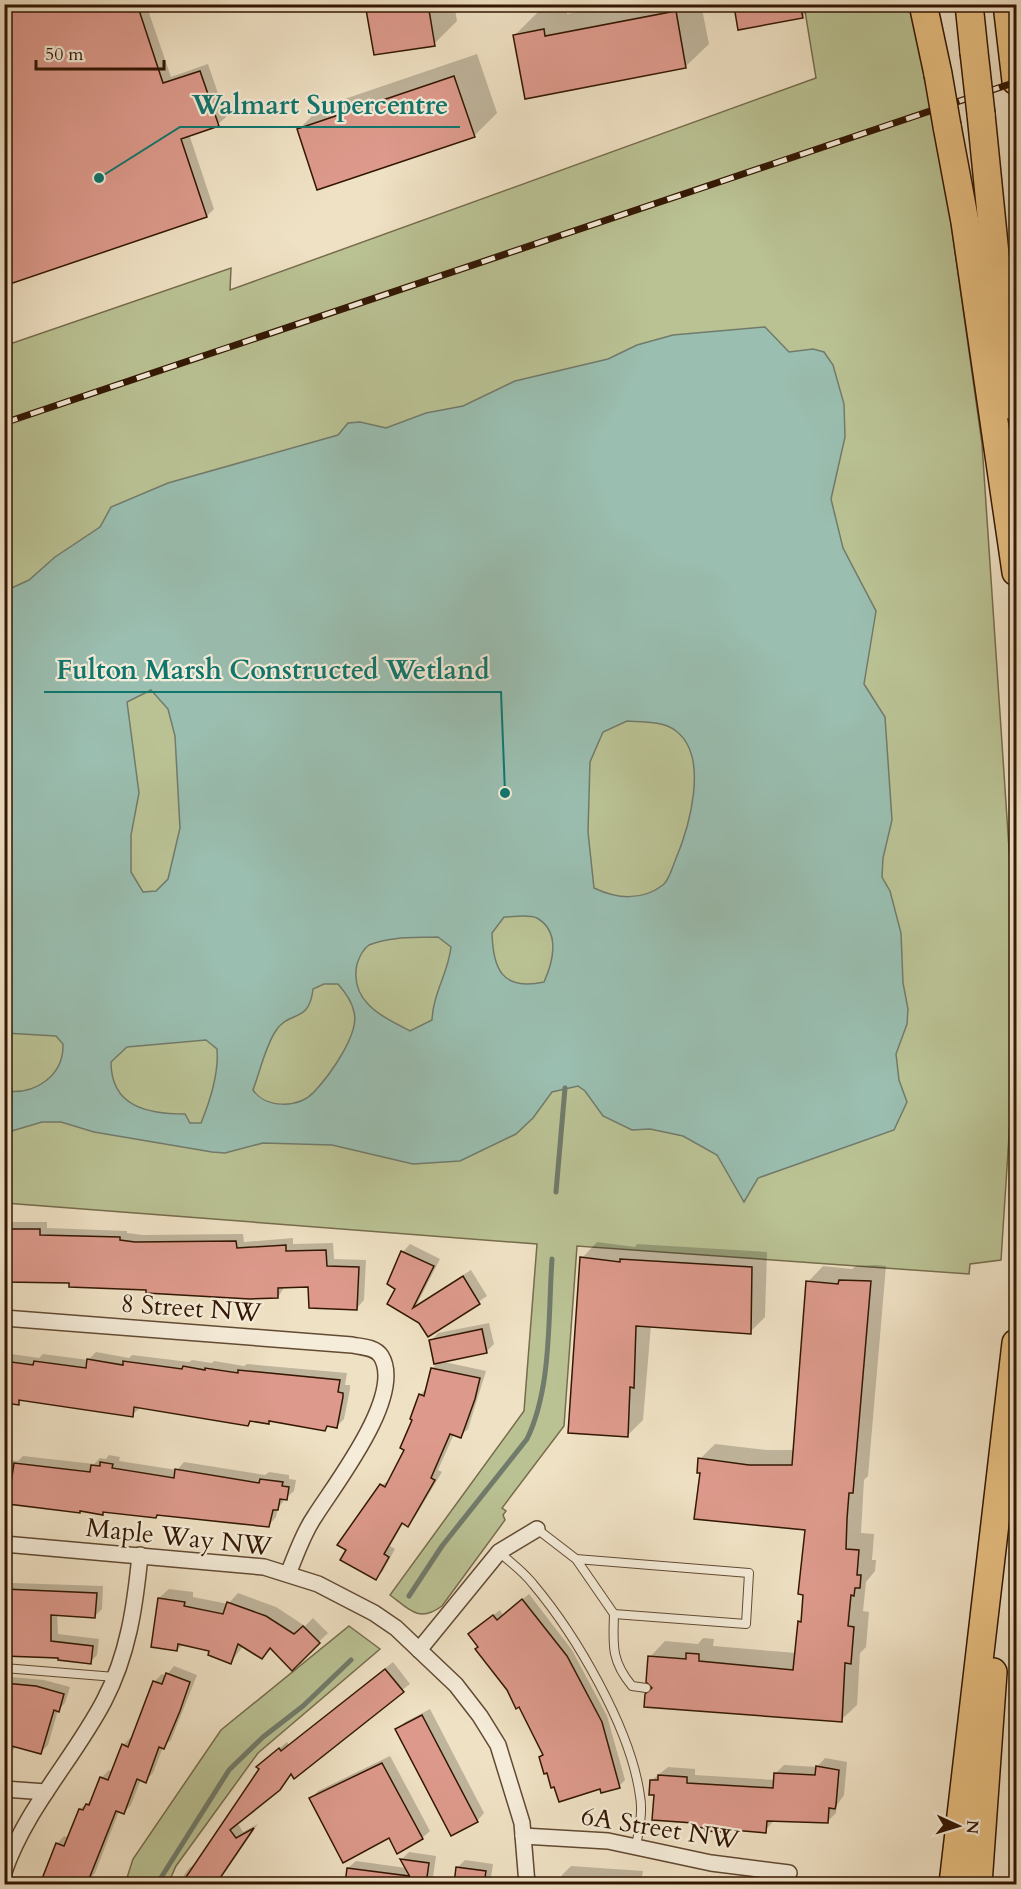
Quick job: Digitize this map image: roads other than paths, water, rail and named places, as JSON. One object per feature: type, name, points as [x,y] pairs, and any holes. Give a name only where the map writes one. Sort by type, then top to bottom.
[{"type":"highway","points":[[923,4],[965,222],[1017,572]]},
{"type":"highway","points":[[969,4],[1017,479]]},
{"type":"highway","points":[[1007,4],[1017,81]]},
{"type":"highway","points":[[953,1884],[1017,1343]]},
{"type":"highway","points":[[978,1884],[1017,1354]]},
{"type":"street","name":"8 Street NW","points":[[4,1318],[341,1344],[374,1350],[381,1356],[385,1369],[381,1404],[365,1436],[314,1517],[288,1574]]},
{"type":"street","points":[[419,1650],[499,1552],[537,1529]]},
{"type":"street","name":"Maple Way NW","points":[[4,1545],[243,1564],[288,1574],[334,1591],[396,1628],[456,1685],[480,1716],[498,1745],[511,1785],[523,1836],[527,1884]]},
{"type":"street","points":[[4,1872],[22,1830],[103,1702],[115,1677],[130,1632],[140,1555]]},
{"type":"street","points":[[4,1788],[46,1792]]},
{"type":"street","name":"6A Street NW","points":[[523,1836],[608,1841],[711,1863],[789,1873]]},
{"type":"lane","points":[[537,1529],[576,1559],[614,1614],[613,1652],[620,1671],[632,1686],[646,1688]]},
{"type":"lane","points":[[499,1552],[539,1592],[587,1664],[612,1710],[632,1759],[641,1797],[636,1846]]},
{"type":"lane","points":[[576,1559],[749,1572],[746,1624],[614,1614]]},
{"type":"lane","points":[[4,1668],[115,1677]]},
{"type":"waterway","points":[[556,1192],[565,1088]]},
{"type":"waterway","points":[[409,1596],[442,1546],[527,1439],[535,1419],[545,1375],[552,1259]]},
{"type":"waterway","points":[[157,1884],[229,1770],[263,1737],[303,1706],[351,1660]]},
{"type":"railway","points":[[4,423],[1016,82]]},
{"type":"place","name":"Walmart Supercentre","points":[[99,178]]},
{"type":"place","name":"Fulton Marsh Constructed Wetland","points":[[505,793]]}]
